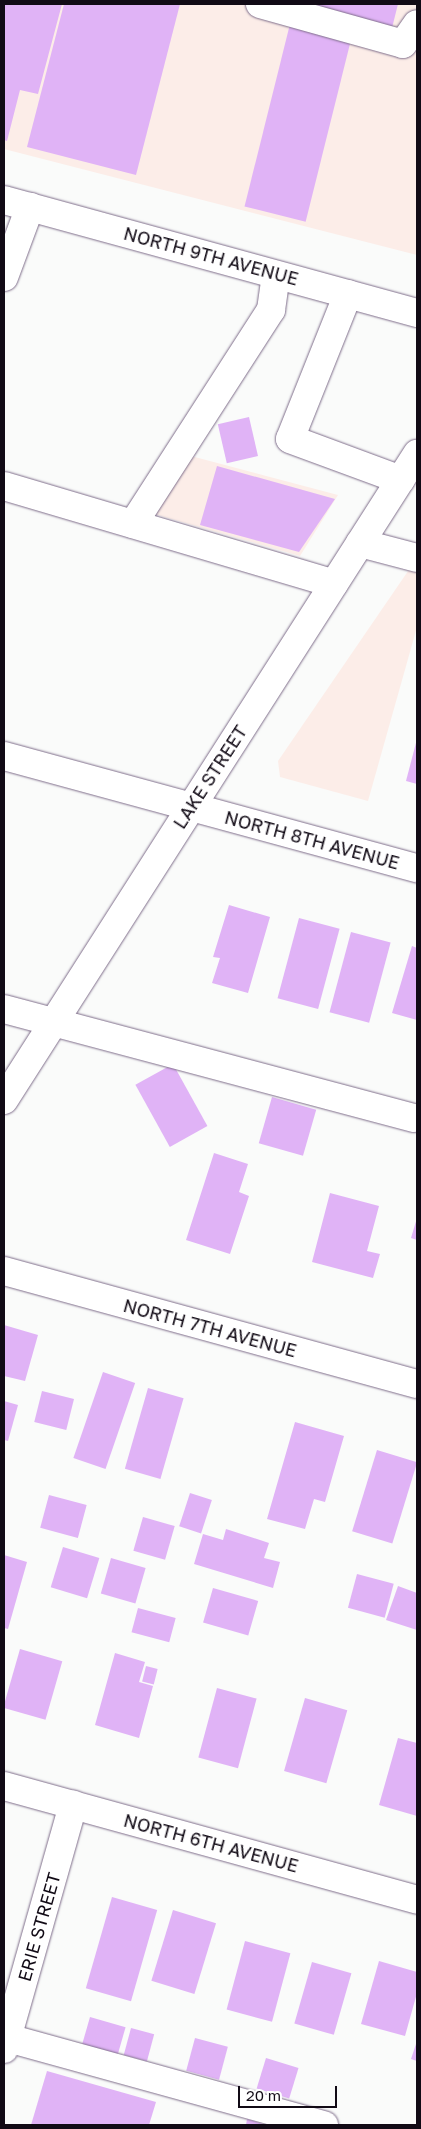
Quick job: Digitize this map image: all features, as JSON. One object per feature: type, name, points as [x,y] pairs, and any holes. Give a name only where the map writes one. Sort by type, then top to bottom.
[{"type":"street","points":[[260,4],[403,44],[417,24]]},
{"type":"street","name":"NORTH 9TH AVENUE","points":[[4,200],[417,313]]},
{"type":"street","points":[[4,277],[30,207]]},
{"type":"street","points":[[133,524],[271,310],[276,274]]},
{"type":"street","points":[[348,294],[290,439],[401,480]]},
{"type":"street","name":"LAKE STREET","points":[[4,1100],[417,454]]},
{"type":"street","points":[[4,486],[334,584]]},
{"type":"street","points":[[360,543],[417,558]]},
{"type":"street","name":"NORTH 8TH AVENUE","points":[[4,756],[417,868]]},
{"type":"street","points":[[4,1009],[414,1118]]},
{"type":"street","name":"NORTH 7TH AVENUE","points":[[4,1271],[417,1384]]},
{"type":"street","name":"NORTH 6TH AVENUE","points":[[4,1786],[417,1900]]},
{"type":"street","name":"ERIE STREET","points":[[5,2041],[73,1805]]},
{"type":"street","points":[[5,2041],[324,2125]]},
{"type":"shaded area","points":[[4,4],[417,4],[417,255],[4,149]]},
{"type":"shaded area","points":[[191,456],[338,495],[300,556],[154,514]]},
{"type":"shaded area","points":[[417,558],[417,627],[368,801],[280,777],[278,761]]},
{"type":"building","points":[[4,4],[62,4],[38,94],[20,90],[7,141],[4,140]]},
{"type":"building","points":[[64,4],[180,4],[136,175],[27,147]]},
{"type":"building","points":[[306,4],[398,4],[392,28]]},
{"type":"building","points":[[290,24],[351,39],[306,222],[245,206]]},
{"type":"building","points":[[249,417],[258,456],[227,463],[218,424]]},
{"type":"building","points":[[217,466],[335,499],[299,552],[200,525]]},
{"type":"building","points":[[417,739],[417,784],[406,781]]},
{"type":"building","points":[[229,905],[270,917],[248,993],[212,983],[220,958],[213,957]]},
{"type":"building","points":[[299,918],[340,929],[318,1009],[278,998]]},
{"type":"building","points":[[351,932],[391,943],[369,1023],[330,1012]]},
{"type":"building","points":[[412,946],[417,948],[417,1020],[392,1013]]},
{"type":"building","points":[[173,1064],[207,1126],[170,1147],[135,1085]]},
{"type":"building","points":[[272,1097],[316,1110],[303,1156],[259,1143]]},
{"type":"building","points":[[214,1153],[248,1164],[239,1192],[249,1196],[230,1254],[186,1240]]},
{"type":"building","points":[[330,1193],[379,1206],[367,1251],[380,1254],[373,1278],[312,1262]]},
{"type":"building","points":[[417,1218],[417,1240],[411,1238]]},
{"type":"building","points":[[4,1325],[38,1335],[25,1381],[4,1376]]},
{"type":"building","points":[[103,1372],[135,1383],[106,1469],[73,1458]]},
{"type":"building","points":[[148,1388],[184,1398],[160,1479],[125,1469]]},
{"type":"building","points":[[42,1391],[74,1399],[66,1430],[34,1422]]},
{"type":"building","points":[[4,1401],[18,1405],[8,1441],[4,1440]]},
{"type":"building","points":[[295,1422],[344,1436],[325,1502],[314,1499],[305,1529],[267,1519]]},
{"type":"building","points":[[377,1450],[417,1462],[392,1544],[352,1531]]},
{"type":"building","points":[[190,1493],[212,1500],[201,1533],[179,1526]]},
{"type":"building","points":[[49,1495],[87,1505],[78,1538],[40,1528]]},
{"type":"building","points":[[143,1517],[175,1526],[165,1560],[133,1551]]},
{"type":"building","points":[[226,1529],[269,1543],[264,1558],[280,1562],[273,1588],[194,1564],[203,1534],[223,1540]]},
{"type":"building","points":[[63,1547],[99,1558],[87,1598],[51,1587]]},
{"type":"building","points":[[4,1555],[27,1562],[8,1629],[4,1628]]},
{"type":"building","points":[[111,1558],[146,1568],[135,1603],[101,1594]]},
{"type":"building","points":[[357,1574],[394,1584],[385,1618],[348,1608]]},
{"type":"building","points":[[398,1586],[417,1593],[417,1630],[386,1620]]},
{"type":"building","points":[[213,1588],[258,1601],[248,1636],[203,1623]]},
{"type":"building","points":[[138,1608],[176,1618],[169,1642],[132,1632]]},
{"type":"building","points":[[20,1649],[62,1661],[45,1720],[4,1708]]},
{"type":"building","points":[[115,1653],[145,1662],[139,1682],[153,1686],[139,1738],[95,1725]]},
{"type":"building","points":[[146,1666],[158,1669],[154,1684],[142,1682]]},
{"type":"building","points":[[217,1688],[257,1699],[238,1768],[198,1758]]},
{"type":"building","points":[[305,1698],[347,1710],[326,1783],[284,1771]]},
{"type":"building","points":[[398,1738],[417,1743],[417,1816],[379,1805]]},
{"type":"building","points":[[112,1897],[157,1910],[131,2001],[86,1988]]},
{"type":"building","points":[[173,1910],[216,1923],[194,1994],[151,1981]]},
{"type":"building","points":[[245,1941],[290,1953],[272,2022],[227,2010]]},
{"type":"building","points":[[379,1961],[417,1972],[417,1993],[405,2036],[361,2024]]},
{"type":"building","points":[[312,1962],[351,1973],[334,2035],[294,2024]]},
{"type":"building","points":[[90,2017],[126,2027],[116,2059],[81,2049]]},
{"type":"building","points":[[131,2028],[154,2034],[147,2061],[124,2055]]},
{"type":"building","points":[[195,2038],[228,2047],[219,2080],[186,2071]]},
{"type":"building","points":[[417,2041],[417,2061],[411,2059]]},
{"type":"building","points":[[266,2058],[299,2068],[289,2099],[257,2089]]},
{"type":"building","points":[[47,2071],[156,2102],[149,2125],[31,2125]]},
{"type":"building","points":[[247,2119],[266,2125],[246,2125]]}]
